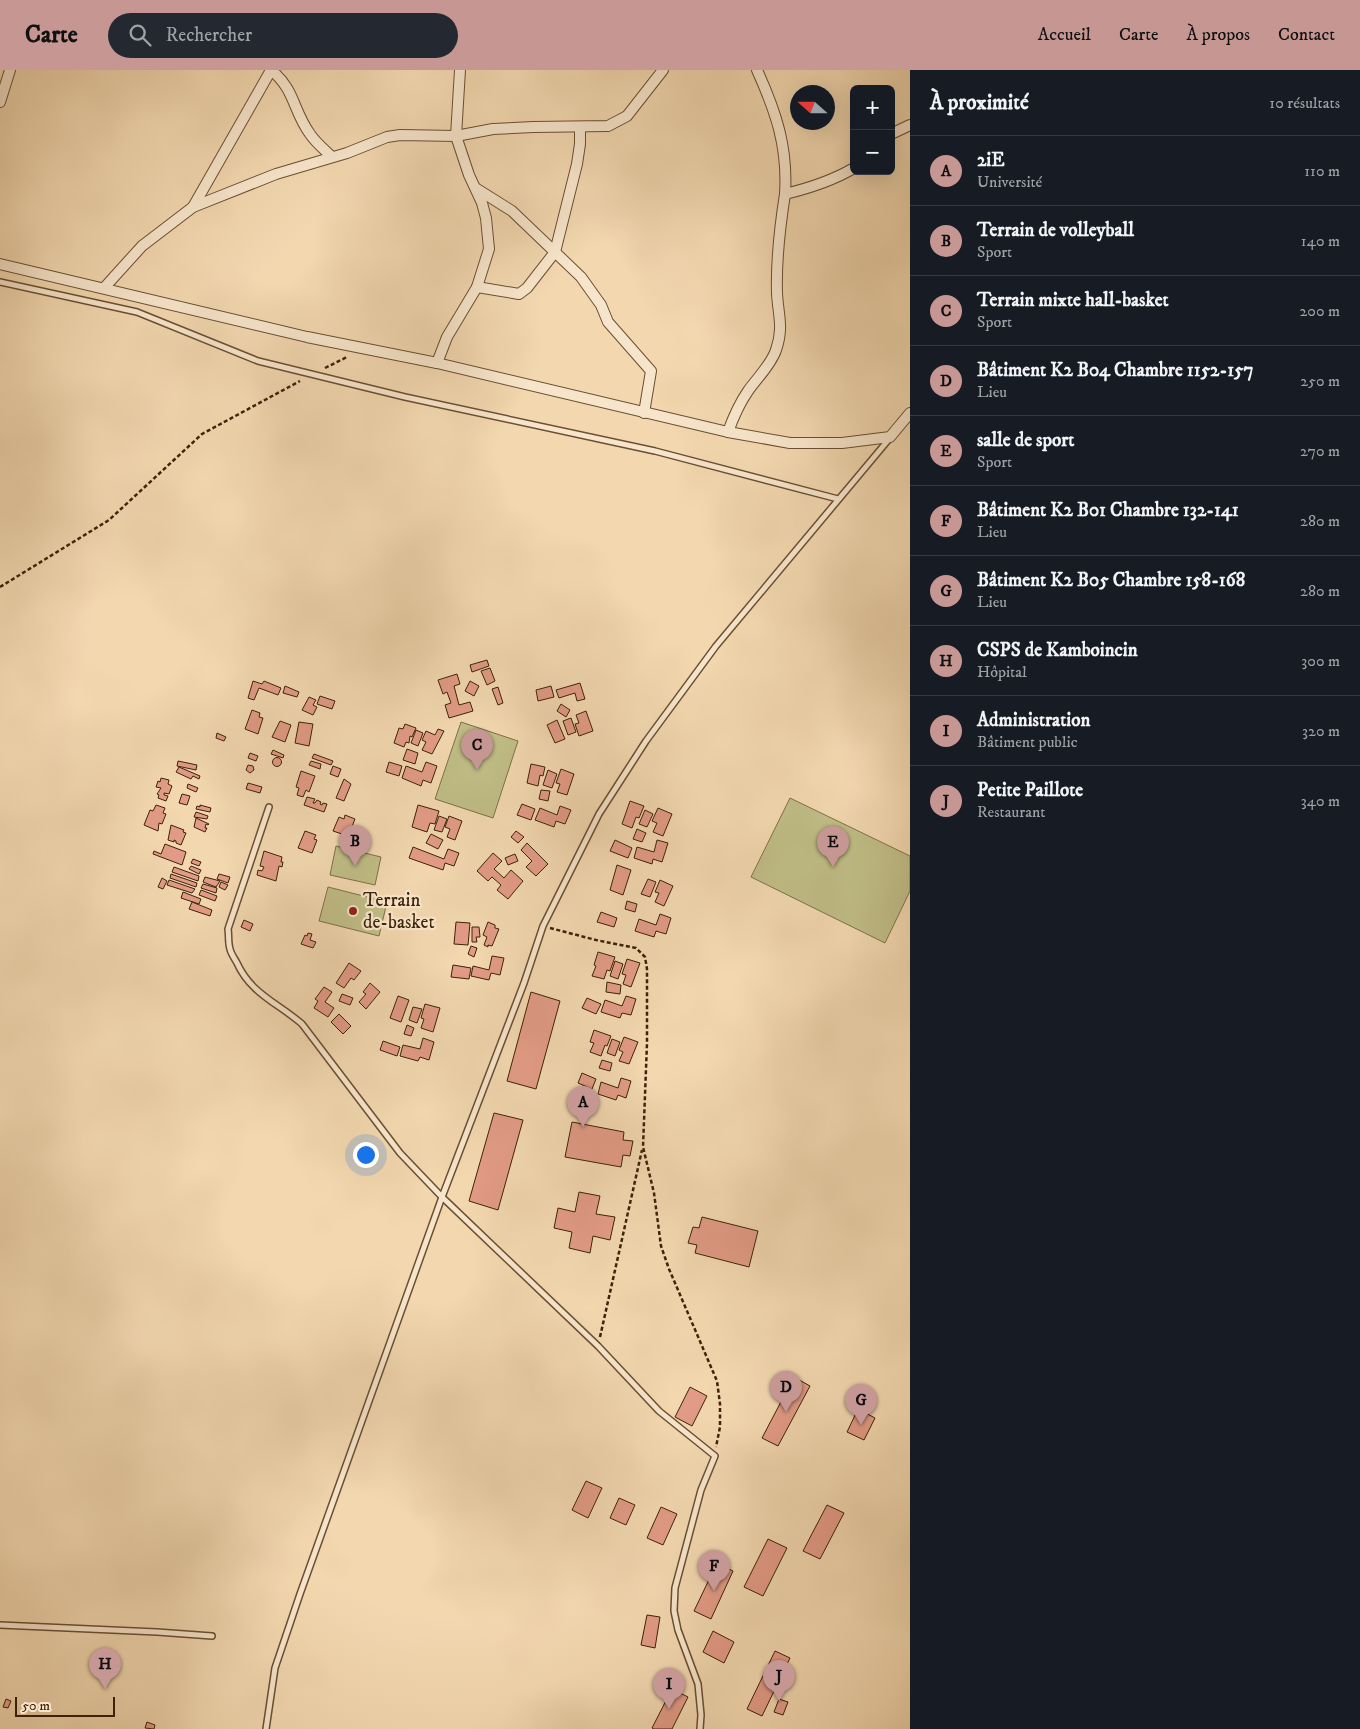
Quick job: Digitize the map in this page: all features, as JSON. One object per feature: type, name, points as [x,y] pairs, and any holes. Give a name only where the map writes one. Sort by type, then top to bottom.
[{"type":"street","points":[[0,102],[10,70]]},
{"type":"street","points":[[193,207],[271,70],[284,82],[291,93],[297,110],[310,134],[332,157]]},
{"type":"street","points":[[437,363],[447,337],[458,322],[477,287],[489,249],[486,218],[456,136],[460,70]]},
{"type":"street","points":[[104,288],[142,246],[193,207],[276,174],[400,135],[456,136],[493,129],[608,126],[627,116],[663,70]]},
{"type":"street","points":[[728,432],[735,412],[747,392],[774,356],[780,331],[781,316],[777,294],[778,264],[786,178],[782,136],[758,70]]},
{"type":"street","points":[[895,132],[910,125]]},
{"type":"street","points":[[477,287],[519,294],[527,288],[555,252],[577,164],[580,127]]},
{"type":"street","points":[[785,194],[809,188],[850,170]]},
{"type":"street","points":[[476,189],[512,211],[582,277],[601,305],[608,322],[651,371],[644,413]]},
{"type":"street","points":[[0,264],[361,349],[437,363],[644,413],[728,432],[790,443],[842,443],[890,438],[910,413]]},
{"type":"lane","points":[[0,282],[137,312],[258,361],[404,397],[655,451],[838,499]]},
{"type":"lane","points":[[266,1729],[278,1658],[442,1197],[544,926],[599,814],[646,740],[716,646],[890,438]]},
{"type":"lane","points":[[269,807],[228,929],[230,949],[242,975],[266,999],[287,1011],[302,1024],[400,1153],[442,1197],[598,1346],[659,1411],[715,1456],[702,1490],[675,1588],[674,1610],[678,1630],[698,1684],[701,1715],[700,1729]]},
{"type":"lane","points":[[0,1624],[212,1636]]},
{"type":"path","points":[[319,371],[361,349]]},
{"type":"path","points":[[0,587],[109,520],[202,434],[302,380]]},
{"type":"path","points":[[544,926],[596,940],[636,948],[645,957],[647,969],[647,1043],[643,1147],[598,1346]]},
{"type":"path","points":[[643,1147],[654,1193],[661,1246],[669,1270],[717,1381],[720,1427],[715,1456]]},
{"type":"shaded area","points":[[461,722],[518,741],[493,818],[435,799]]},
{"type":"shaded area","points":[[790,798],[910,856],[910,891],[885,943],[751,877]]},
{"type":"shaded area","points":[[336,846],[381,857],[375,885],[330,875]]},
{"type":"shaded area","name":"Terrain de-basket","points":[[328,887],[387,902],[379,936],[319,921]]},
{"type":"building","points":[[487,660],[489,666],[472,672],[470,665]]},
{"type":"building","points":[[490,668],[495,681],[487,685],[481,671]]},
{"type":"building","points":[[457,674],[460,684],[454,686],[459,705],[470,702],[473,711],[449,718],[445,705],[451,703],[447,692],[443,694],[438,680]]},
{"type":"building","points":[[253,681],[262,684],[264,681],[281,688],[278,695],[259,688],[254,700],[248,698]]},
{"type":"building","points":[[470,681],[479,686],[474,696],[465,691]]},
{"type":"building","points":[[580,683],[585,699],[577,701],[575,693],[559,698],[556,690]]},
{"type":"building","points":[[285,686],[299,692],[297,697],[283,693]]},
{"type":"building","points":[[551,686],[554,697],[538,701],[536,690]]},
{"type":"building","points":[[498,687],[503,703],[498,705],[492,689]]},
{"type":"building","points":[[320,696],[335,701],[332,709],[317,704]]},
{"type":"building","points":[[309,697],[316,700],[313,705],[317,707],[313,715],[302,710]]},
{"type":"building","points":[[561,704],[570,710],[566,717],[557,711]]},
{"type":"building","points":[[252,710],[260,713],[259,717],[263,718],[258,734],[245,729]]},
{"type":"building","points":[[586,711],[593,731],[579,736],[575,724],[579,723],[576,715]]},
{"type":"building","points":[[571,718],[576,732],[568,735],[563,721]]},
{"type":"building","points":[[557,720],[565,739],[555,743],[547,725]]},
{"type":"building","points":[[280,721],[291,725],[285,742],[272,737]]},
{"type":"building","points":[[299,722],[313,724],[309,746],[295,743]]},
{"type":"building","points":[[405,724],[416,728],[412,737],[410,736],[409,743],[406,742],[404,747],[394,743],[399,728],[403,729]]},
{"type":"building","points":[[438,729],[444,731],[432,754],[422,750],[426,742],[422,740],[426,731],[435,735]]},
{"type":"building","points":[[416,730],[423,733],[418,746],[411,743]]},
{"type":"building","points":[[217,733],[226,737],[224,741],[216,738]]},
{"type":"building","points":[[407,749],[418,753],[415,764],[403,760]]},
{"type":"building","points":[[273,750],[284,755],[283,758],[271,754]]},
{"type":"building","points":[[250,753],[258,756],[256,761],[248,758]]},
{"type":"building","points":[[314,754],[333,761],[331,765],[312,758]]},
{"type":"building","points":[[277,758],[281,762],[277,766],[273,762]]},
{"type":"building","points":[[178,761],[197,765],[196,770],[177,766]]},
{"type":"building","points":[[311,761],[321,764],[320,769],[309,765]]},
{"type":"building","points":[[389,762],[402,766],[399,776],[386,772]]},
{"type":"building","points":[[426,762],[437,766],[431,783],[423,780],[421,786],[402,778],[406,766],[422,772]]},
{"type":"building","points":[[531,764],[545,767],[543,776],[540,775],[538,786],[527,783]]},
{"type":"building","points":[[248,765],[253,766],[254,770],[250,773],[246,770]]},
{"type":"building","points":[[333,766],[341,769],[338,777],[330,774]]},
{"type":"building","points":[[179,767],[200,776],[199,779],[193,776],[191,779],[176,772]]},
{"type":"building","points":[[561,769],[574,774],[567,795],[557,792],[560,784],[556,783]]},
{"type":"building","points":[[548,770],[557,774],[552,788],[543,785]]},
{"type":"building","points":[[301,771],[315,776],[309,792],[306,790],[303,797],[297,795],[299,788],[296,787]]},
{"type":"building","points":[[161,778],[169,780],[168,784],[172,786],[169,794],[164,793],[164,795],[168,796],[166,801],[158,798],[159,795],[157,794],[161,788],[156,787]]},
{"type":"building","points":[[344,779],[351,784],[344,801],[336,798]]},
{"type":"building","points":[[248,783],[262,787],[260,793],[246,789]]},
{"type":"building","points":[[188,784],[198,788],[196,792],[187,788]]},
{"type":"building","points":[[541,790],[550,791],[548,801],[539,799]]},
{"type":"building","points":[[182,794],[190,796],[187,805],[179,803]]},
{"type":"building","points":[[307,797],[315,799],[313,803],[317,800],[322,805],[323,803],[327,804],[324,812],[304,805]]},
{"type":"building","points":[[630,801],[644,806],[639,818],[636,817],[632,828],[622,824]]},
{"type":"building","points":[[522,804],[535,809],[531,820],[517,815]]},
{"type":"building","points":[[156,805],[165,808],[163,813],[166,814],[162,824],[159,823],[158,831],[144,825],[150,810],[153,811]]},
{"type":"building","points":[[200,805],[211,808],[210,812],[196,809]]},
{"type":"building","points":[[418,805],[439,811],[435,824],[430,823],[427,832],[412,827]]},
{"type":"building","points":[[560,806],[571,810],[565,824],[556,821],[554,827],[535,820],[540,808],[557,815]]},
{"type":"building","points":[[658,808],[672,814],[663,836],[653,832],[657,823],[652,821]]},
{"type":"building","points":[[645,810],[653,814],[647,827],[639,824]]},
{"type":"building","points":[[196,812],[208,816],[207,819],[194,817]]},
{"type":"building","points":[[345,815],[355,819],[349,834],[346,833],[345,835],[333,831],[339,817],[344,819]]},
{"type":"building","points":[[439,816],[447,819],[442,832],[434,830]]},
{"type":"building","points":[[449,816],[462,821],[455,840],[447,837],[450,829],[445,827]]},
{"type":"building","points":[[196,818],[209,824],[206,824],[205,832],[194,827]]},
{"type":"building","points":[[171,825],[184,830],[183,832],[186,833],[181,845],[174,840],[174,842],[168,840]]},
{"type":"building","points":[[637,829],[646,833],[642,842],[633,839]]},
{"type":"building","points":[[305,831],[316,835],[314,839],[317,840],[312,853],[298,848]]},
{"type":"building","points":[[516,831],[524,837],[518,843],[511,837]]},
{"type":"building","points":[[431,834],[443,840],[438,849],[426,843]]},
{"type":"building","points":[[615,840],[632,848],[628,858],[610,851]]},
{"type":"building","points":[[657,840],[668,843],[662,862],[653,859],[652,864],[634,858],[637,847],[654,852]]},
{"type":"building","points":[[527,843],[548,864],[536,876],[526,867],[532,861],[521,850]]},
{"type":"building","points":[[165,844],[186,852],[182,865],[153,854],[154,851],[161,854]]},
{"type":"building","points":[[413,847],[444,859],[448,849],[459,853],[454,866],[445,863],[443,870],[409,858]]},
{"type":"building","points":[[264,851],[282,857],[282,867],[279,866],[276,881],[257,875],[258,870],[262,871],[264,867],[260,866]]},
{"type":"building","points":[[493,853],[502,861],[494,869],[504,878],[511,870],[523,881],[508,899],[497,890],[501,885],[492,877],[488,881],[477,871]]},
{"type":"building","points":[[515,854],[518,861],[508,865],[505,858]]},
{"type":"building","points":[[193,859],[201,862],[199,866],[191,863]]},
{"type":"building","points":[[617,865],[631,870],[623,895],[610,890]]},
{"type":"building","points":[[191,866],[201,870],[199,874],[189,869]]},
{"type":"building","points":[[174,867],[199,876],[198,881],[172,872]]},
{"type":"building","points":[[171,874],[197,883],[196,887],[170,878]]},
{"type":"building","points":[[219,874],[230,877],[228,883],[217,879]]},
{"type":"building","points":[[205,877],[220,881],[216,887],[203,882]]},
{"type":"building","points":[[162,878],[167,881],[163,889],[158,887]]},
{"type":"building","points":[[648,879],[656,882],[650,897],[641,894]]},
{"type":"building","points":[[169,880],[195,889],[192,893],[167,885]]},
{"type":"building","points":[[660,880],[673,886],[664,906],[655,902],[659,893],[655,892]]},
{"type":"building","points":[[221,882],[228,885],[225,890],[219,887]]},
{"type":"building","points":[[203,884],[217,888],[216,893],[201,888]]},
{"type":"building","points":[[201,890],[217,896],[215,901],[199,895]]},
{"type":"building","points":[[183,892],[201,899],[199,904],[181,898]]},
{"type":"building","points":[[627,901],[637,904],[635,912],[625,909]]},
{"type":"building","points":[[192,902],[212,910],[210,916],[189,909]]},
{"type":"building","points":[[601,912],[617,918],[614,927],[597,922]]},
{"type":"building","points":[[660,914],[671,918],[666,934],[656,931],[654,937],[635,931],[639,919],[656,925]]},
{"type":"building","points":[[244,920],[253,924],[250,931],[241,927]]},
{"type":"building","points":[[456,922],[470,923],[468,945],[454,944]]},
{"type":"building","points":[[488,922],[499,929],[492,946],[488,945],[488,947],[484,945],[487,937],[483,935]]},
{"type":"building","points":[[472,927],[479,927],[480,937],[476,937],[477,942],[472,942]]},
{"type":"building","points":[[308,933],[312,934],[310,940],[316,942],[313,948],[301,944]]},
{"type":"building","points":[[471,946],[477,948],[474,957],[468,954]]},
{"type":"building","points":[[598,952],[615,957],[610,971],[607,970],[604,979],[592,976]]},
{"type":"building","points":[[492,956],[504,958],[500,975],[491,973],[489,980],[471,976],[473,966],[489,970]]},
{"type":"building","points":[[627,959],[640,963],[631,987],[623,984],[626,975],[622,974]]},
{"type":"building","points":[[615,961],[623,964],[618,979],[610,976]]},
{"type":"building","points":[[349,963],[361,971],[354,980],[351,978],[344,988],[336,983]]},
{"type":"building","points":[[453,965],[471,968],[469,979],[451,977]]},
{"type":"building","points":[[607,982],[621,985],[620,994],[606,992]]},
{"type":"building","points":[[370,983],[380,992],[366,1009],[359,1002],[366,994],[363,992]]},
{"type":"building","points":[[324,987],[332,992],[325,1002],[334,1008],[328,1017],[314,1008],[318,1001],[315,999]]},
{"type":"building","points":[[531,992],[560,1001],[536,1089],[507,1081]]},
{"type":"building","points":[[342,994],[353,998],[350,1005],[339,1001]]},
{"type":"building","points":[[398,996],[409,1000],[401,1022],[390,1018]]},
{"type":"building","points":[[626,996],[636,999],[631,1015],[622,1013],[620,1018],[601,1012],[605,1000],[622,1006]]},
{"type":"building","points":[[587,998],[601,1004],[596,1014],[582,1008]]},
{"type":"building","points":[[425,1004],[440,1008],[433,1032],[421,1028],[424,1019],[421,1018]]},
{"type":"building","points":[[413,1007],[422,1009],[417,1023],[409,1020]]},
{"type":"building","points":[[339,1014],[351,1026],[343,1034],[331,1022]]},
{"type":"building","points":[[407,1025],[414,1028],[411,1036],[404,1034]]},
{"type":"building","points":[[594,1030],[611,1036],[601,1056],[590,1052],[594,1043],[590,1042]]},
{"type":"building","points":[[624,1037],[638,1042],[629,1064],[619,1061],[623,1052],[619,1050]]},
{"type":"building","points":[[423,1038],[434,1042],[429,1060],[420,1057],[418,1061],[400,1056],[403,1045],[420,1049]]},
{"type":"building","points":[[612,1039],[620,1042],[615,1056],[607,1053]]},
{"type":"building","points":[[383,1041],[400,1047],[397,1056],[380,1050]]},
{"type":"building","points":[[602,1060],[612,1063],[610,1071],[599,1068]]},
{"type":"building","points":[[582,1073],[596,1079],[592,1089],[578,1083]]},
{"type":"building","points":[[621,1078],[631,1081],[626,1098],[618,1095],[616,1100],[598,1094],[601,1082],[618,1088]]},
{"type":"building","points":[[494,1113],[523,1120],[498,1210],[469,1201]]},
{"type":"building","points":[[572,1122],[624,1132],[623,1140],[633,1141],[630,1156],[623,1155],[621,1167],[565,1157]]},
{"type":"building","points":[[579,1192],[600,1196],[596,1214],[615,1217],[610,1240],[593,1236],[590,1253],[569,1248],[572,1232],[554,1228],[558,1208],[575,1212]]},
{"type":"building","points":[[702,1217],[758,1231],[749,1267],[695,1253],[697,1245],[688,1243],[693,1227],[699,1228]]},
{"type":"building","points":[[794,1377],[810,1386],[778,1446],[762,1438]]},
{"type":"building","points":[[690,1387],[707,1396],[692,1426],[675,1417]]},
{"type":"building","points":[[858,1409],[875,1418],[864,1440],[847,1432]]},
{"type":"building","points":[[586,1481],[602,1488],[588,1518],[572,1510]]},
{"type":"building","points":[[619,1498],[635,1505],[626,1525],[610,1518]]},
{"type":"building","points":[[827,1505],[844,1513],[820,1559],[803,1551]]},
{"type":"building","points":[[661,1507],[677,1514],[663,1545],[647,1538]]},
{"type":"building","points":[[768,1539],[787,1548],[763,1596],[744,1587]]},
{"type":"building","points":[[717,1563],[733,1571],[711,1619],[694,1611]]},
{"type":"building","points":[[647,1615],[660,1617],[655,1648],[641,1645]]},
{"type":"building","points":[[713,1631],[734,1642],[724,1663],[703,1652]]},
{"type":"building","points":[[775,1651],[790,1658],[762,1716],[747,1709]]},
{"type":"building","points":[[672,1689],[688,1697],[672,1729],[654,1729],[652,1728]]},
{"type":"building","points":[[6,1699],[11,1701],[8,1708],[3,1707]]},
{"type":"building","points":[[779,1699],[788,1702],[783,1715],[774,1712]]},
{"type":"building","points":[[147,1722],[155,1725],[154,1729],[145,1728]]},
{"type":"place","name":"Terrain mixte hall-basket","points":[[477,770]]},
{"type":"place","name":"Terrain de volleyball","points":[[355,866]]},
{"type":"place","name":"salle de sport","points":[[833,867]]},
{"type":"place","name":"Terrain de-basket","points":[[353,911]]},
{"type":"place","name":"2iE","points":[[583,1127]]},
{"type":"place","name":"Bâtiment K2 B04 Chambre 1152-157","points":[[786,1412]]},
{"type":"place","name":"Bâtiment K2 B05 Chambre 158-168","points":[[861,1425]]},
{"type":"place","name":"Bâtiment K2 B01 Chambre 132-141","points":[[714,1591]]},
{"type":"place","name":"CSPS de Kamboincin","points":[[105,1689]]},
{"type":"place","name":"Petite Paillote","points":[[779,1701]]},
{"type":"place","name":"Administration","points":[[669,1709]]}]
